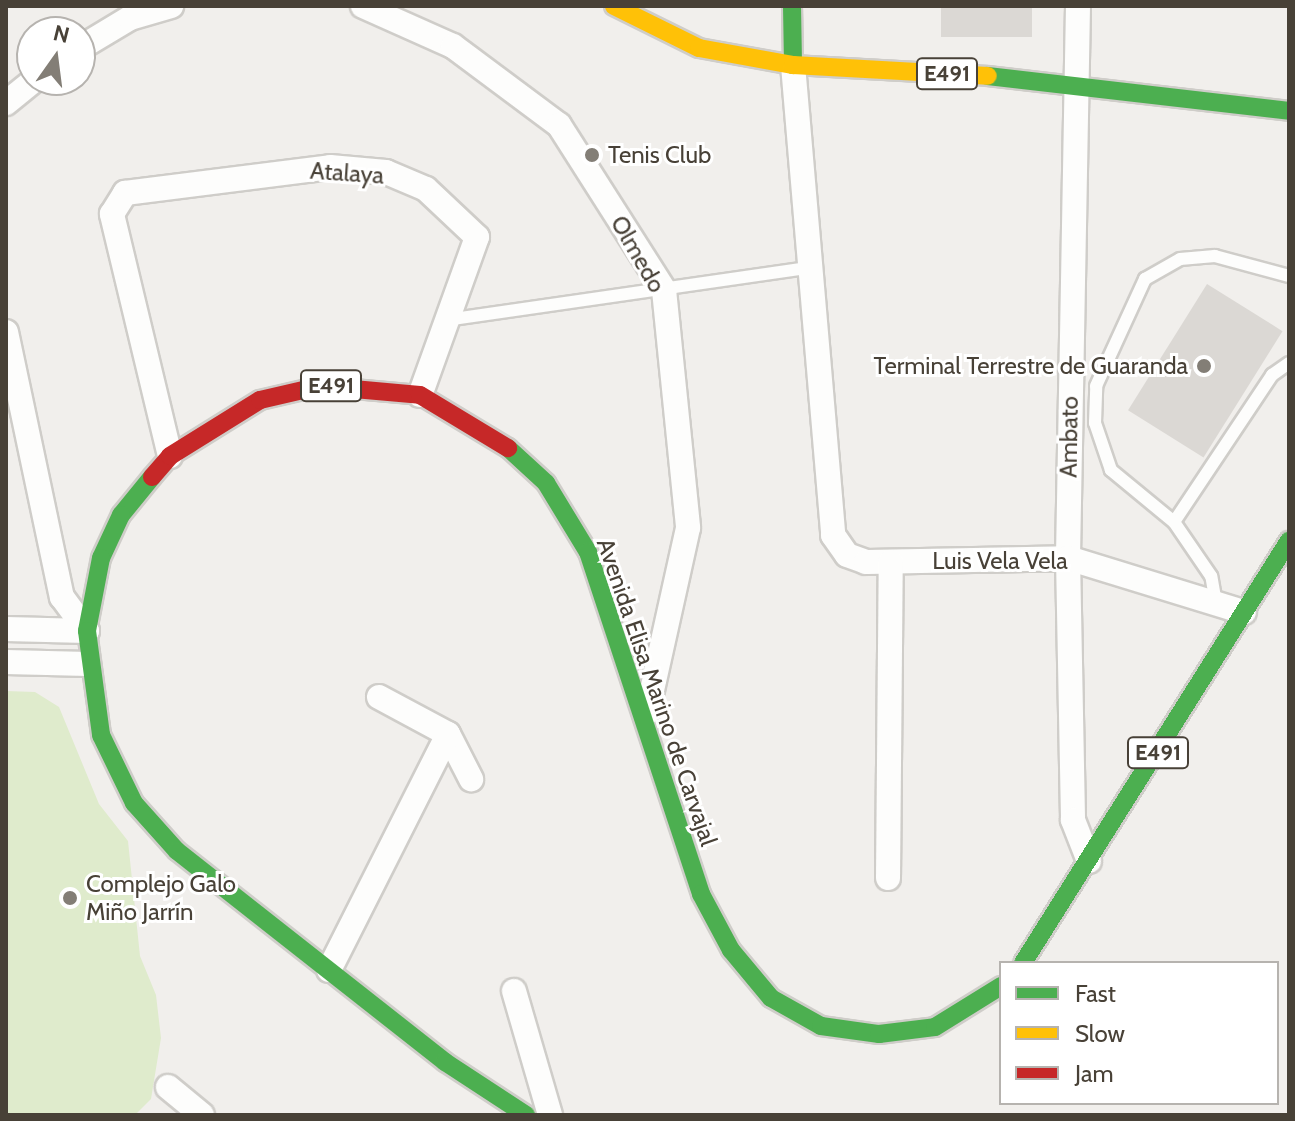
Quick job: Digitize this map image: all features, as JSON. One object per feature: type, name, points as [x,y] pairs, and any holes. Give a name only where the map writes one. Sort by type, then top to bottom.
[{"type":"main road","name":"E491","points":[[614,6],[699,48],[793,65],[1075,81],[1289,111]]},
{"type":"main road","points":[[792,6],[793,65]]},
{"type":"main road","name":"Avenida Elisa Marino de Carvajal","points":[[526,1115],[329,970],[177,851],[134,803],[101,735],[88,664],[87,631],[114,529],[170,456],[260,400],[320,386],[420,395],[493,434],[546,483],[588,552],[701,894],[731,950],[771,998],[821,1026],[879,1034],[935,1027],[999,987]]},
{"type":"main road","name":"E491","points":[[1024,961],[1090,864],[1244,612],[1286,552]]},
{"type":"street","points":[[96,38],[130,18],[171,6]]},
{"type":"street","name":"Olmedo","points":[[363,6],[453,46],[559,125],[664,290],[688,528],[645,719]]},
{"type":"street","name":"Ambato","points":[[1078,6],[1068,558],[1073,820],[1090,864]]},
{"type":"street","points":[[793,65],[805,268]]},
{"type":"street","name":"Atalaya","points":[[170,456],[112,214],[125,193],[282,170],[386,172],[454,208],[477,237],[453,319]]},
{"type":"street","name":"Luis Vela Vela","points":[[805,268],[833,535],[847,555],[891,562],[1068,558],[1244,612]]},
{"type":"street","points":[[420,395],[453,319]]},
{"type":"street","points":[[6,332],[62,597],[87,631]]},
{"type":"street","points":[[888,878],[891,562]]},
{"type":"street","points":[[6,629],[87,631]]},
{"type":"street","points":[[6,662],[88,664]]},
{"type":"street","points":[[379,697],[448,734],[471,779]]},
{"type":"street","points":[[329,970],[448,734]]},
{"type":"street","points":[[514,991],[550,1115]]},
{"type":"street","points":[[168,1087],[202,1115]]},
{"type":"lane","points":[[1216,603],[1211,576],[1174,522],[1111,470],[1099,446],[1096,386],[1106,356],[1145,279],[1180,259],[1215,256],[1289,276]]},
{"type":"lane","points":[[453,319],[805,268]]},
{"type":"lane","points":[[1174,522],[1272,375],[1289,363]]},
{"type":"green space","name":"Complejo Galo Miño Jarrín","points":[[6,691],[35,692],[59,707],[99,804],[128,841],[140,956],[156,995],[161,1038],[151,1099],[135,1115],[6,1115]]},
{"type":"building","points":[[941,6],[1032,6],[1032,37],[941,37]]},
{"type":"building","points":[[1207,284],[1282,331],[1204,458],[1128,410]]},
{"type":"traffic: fast","points":[[792,6],[793,65]]},
{"type":"traffic: fast","points":[[988,76],[1289,111]]},
{"type":"traffic: fast","points":[[508,448],[546,483],[588,552],[701,894],[731,950],[771,998],[821,1026],[879,1034],[935,1027],[999,987]]},
{"type":"traffic: fast","points":[[152,477],[121,515],[101,558],[87,631],[101,735],[134,803],[177,851],[445,1062],[526,1115]]},
{"type":"traffic: fast","points":[[1024,961],[1289,541]]},
{"type":"traffic: slow","points":[[614,6],[699,48],[793,65],[988,76]]},
{"type":"traffic: jam","points":[[152,477],[170,456],[260,400],[320,386],[420,395],[508,448]]},
{"type":"place","name":"Tenis Club","points":[[592,155]]},
{"type":"place","name":"Terminal Terrestre de Guaranda","points":[[1204,366]]},
{"type":"place","name":"Complejo Galo Miño Jarrín","points":[[70,898]]}]
